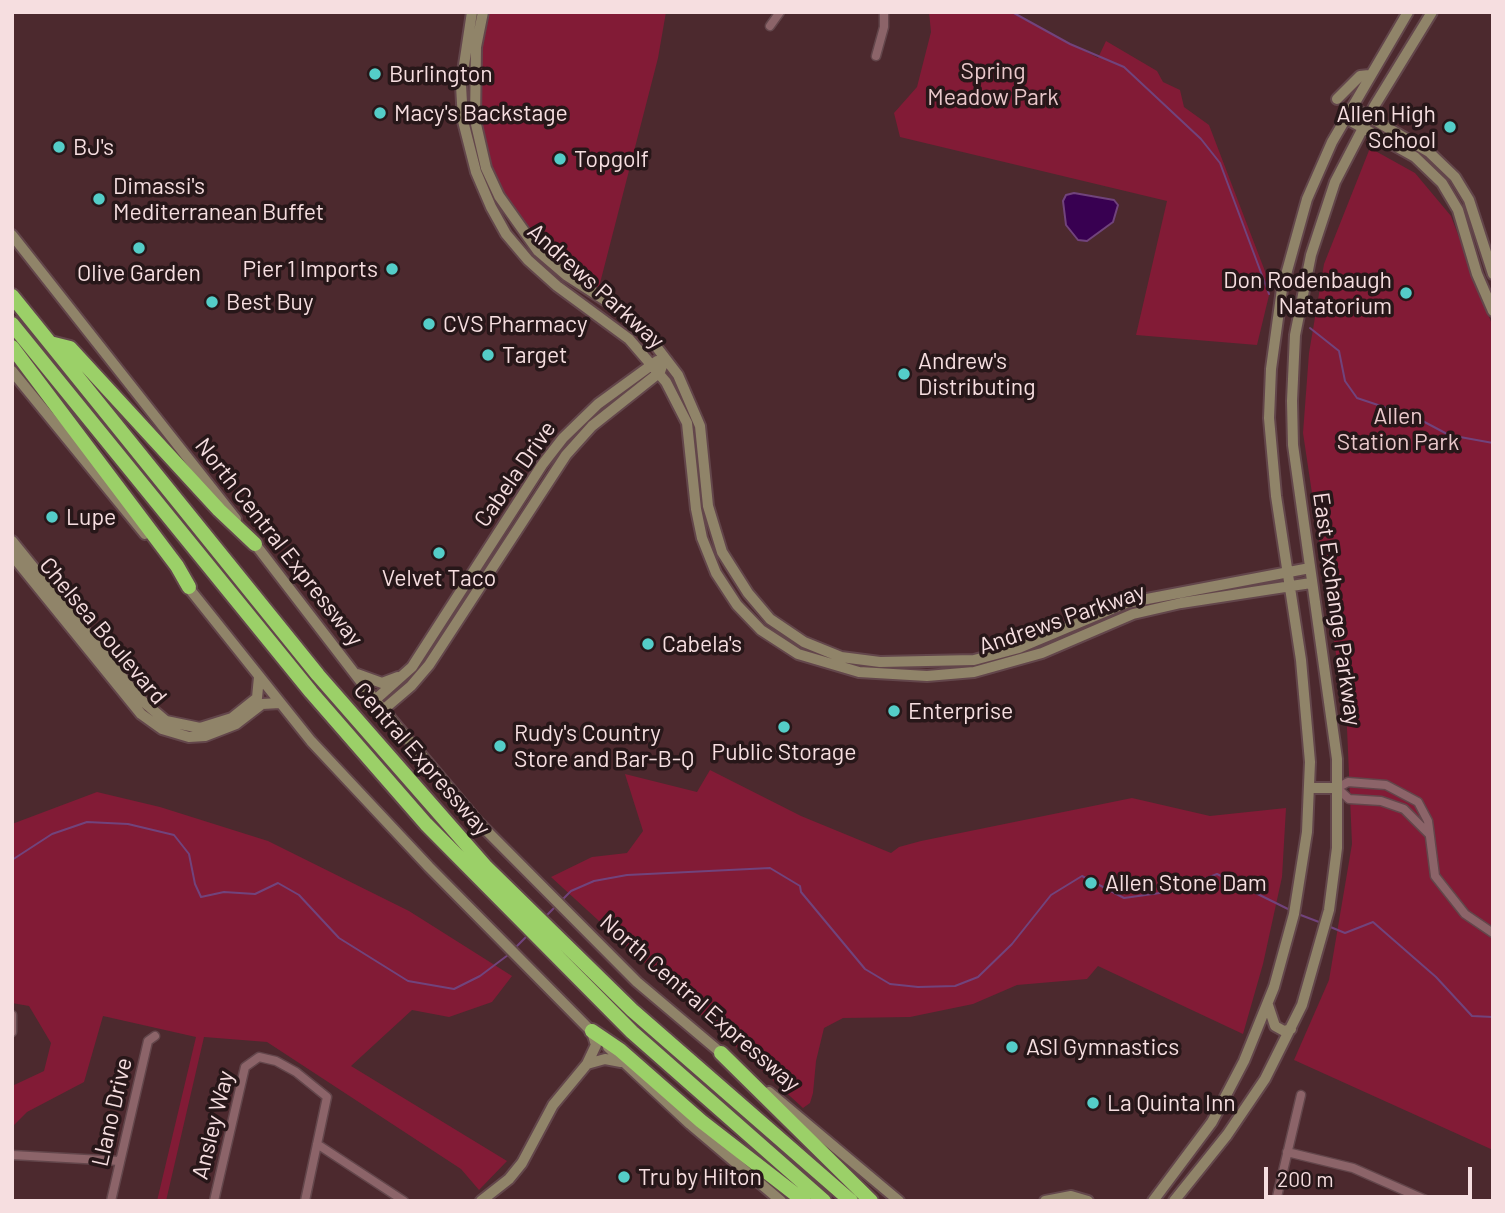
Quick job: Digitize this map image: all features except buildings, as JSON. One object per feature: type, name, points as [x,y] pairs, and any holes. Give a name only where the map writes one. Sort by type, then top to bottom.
[{"type":"highway","name":"Central Expressway","points":[[12,296],[344,705],[512,903]]},
{"type":"highway","name":"Central Expressway","points":[[12,324],[347,735],[434,833],[512,903],[680,1076],[824,1201]]},
{"type":"highway","points":[[50,343],[70,348],[219,510],[256,544]]},
{"type":"highway","points":[[12,348],[177,566],[189,587]]},
{"type":"highway","name":"Central Expressway","points":[[559,951],[851,1201]]},
{"type":"highway","points":[[592,1031],[804,1201]]},
{"type":"highway","points":[[721,1053],[871,1201]]},
{"type":"main road","name":"Andrews Parkway","points":[[472,12],[461,85],[463,121],[506,234],[528,260],[558,286],[629,339],[656,368],[679,403],[687,424],[702,538],[716,573],[737,605],[761,630],[798,654],[839,669],[927,676],[995,668],[1143,612],[1311,583]]},
{"type":"main road","name":"Andrews Parkway","points":[[483,12],[476,47],[474,85],[481,170],[538,251],[566,275],[622,311],[642,328],[666,357],[678,375],[697,416],[702,437],[709,514],[724,556],[748,593],[770,619],[804,642],[841,656],[880,662],[927,663],[996,655],[1057,633],[1095,614],[1140,599],[1310,568]]},
{"type":"main road","name":"East Exchange Parkway","points":[[1153,1201],[1195,1146],[1220,1106],[1268,1005],[1281,966],[1302,874],[1310,788],[1305,706],[1270,431],[1270,372],[1292,247],[1315,180],[1345,118],[1408,12]]},
{"type":"main road","name":"East Exchange Parkway","points":[[1174,1201],[1239,1118],[1265,1079],[1291,1029],[1313,972],[1334,878],[1337,788],[1335,732],[1311,583],[1293,445],[1293,373],[1299,313],[1315,239],[1333,186],[1368,116],[1432,12]]},
{"type":"main road","points":[[1337,99],[1360,76],[1369,75]]},
{"type":"main road","points":[[1352,107],[1419,145],[1438,160],[1465,192],[1493,274]]},
{"type":"main road","points":[[1345,118],[1409,154],[1430,170],[1449,193],[1493,311]]},
{"type":"main road","points":[[1464,229],[1477,225]]},
{"type":"main road","name":"North Central Expressway","points":[[12,235],[256,544],[353,673],[478,822],[637,982],[899,1201]]},
{"type":"main road","name":"Cabela Drive","points":[[383,710],[411,686],[429,665],[566,455],[592,426],[666,357]]},
{"type":"main road","name":"Cabela Drive","points":[[375,700],[404,675],[430,640],[542,466],[563,438],[598,404],[656,368]]},
{"type":"main road","points":[[12,371],[280,703],[388,825],[624,1063],[781,1201]]},
{"type":"main road","points":[[1270,372],[1293,373]]},
{"type":"main road","points":[[695,489],[701,496],[713,548],[724,556]]},
{"type":"main road","name":"Chelsea Boulevard","points":[[12,541],[139,698],[166,721],[200,728],[232,718],[257,698],[259,677]]},
{"type":"main road","name":"Chelsea Boulevard","points":[[12,555],[141,714],[162,729],[189,737],[205,736],[236,724],[262,704],[280,703]]},
{"type":"main road","points":[[1140,599],[1143,612]]},
{"type":"main road","points":[[761,630],[770,619]]},
{"type":"main road","points":[[1057,633],[1062,644]]},
{"type":"main road","points":[[927,663],[927,676]]},
{"type":"main road","points":[[353,673],[382,683],[404,675]]},
{"type":"main road","points":[[1310,788],[1337,788]]},
{"type":"main road","points":[[1268,1005],[1275,1026],[1284,1031],[1291,1029]]},
{"type":"main road","points":[[481,1201],[509,1179],[522,1163],[553,1105],[587,1065],[596,1045],[592,1031]]},
{"type":"main road","points":[[587,1065],[605,1059],[624,1063]]},
{"type":"main road","points":[[1220,1106],[1239,1118]]},
{"type":"main road","points":[[1045,1201],[1071,1196],[1088,1201]]},
{"type":"street","points":[[769,26],[780,12]]},
{"type":"street","points":[[876,56],[884,27],[884,12]]},
{"type":"street","points":[[1429,834],[1404,808],[1381,801],[1349,799],[1337,788],[1348,782],[1374,783],[1401,791],[1418,802],[1424,810],[1429,834],[1435,876],[1448,896],[1465,914],[1493,933]]},
{"type":"street","points":[[12,1032],[13,1016]]},
{"type":"street","name":"Llano Drive","points":[[111,1201],[148,1041],[155,1036]]},
{"type":"street","name":"Ansley Way","points":[[214,1201],[246,1067],[252,1059],[264,1057],[276,1061],[327,1097],[317,1144]]},
{"type":"street","points":[[1276,1201],[1301,1095]]},
{"type":"street","points":[[304,1201],[317,1144],[404,1201]]},
{"type":"street","points":[[1287,1152],[1353,1168],[1427,1201]]},
{"type":"street","points":[[12,1155],[120,1161]]},
{"type":"green space","name":"Topgolf","points":[[489,12],[666,12],[658,58],[598,291],[542,249],[511,209],[491,167],[479,114],[481,54]]},
{"type":"green space","name":"Spring Meadow Park","points":[[929,12],[1010,12],[1098,58],[1106,41],[1157,71],[1163,82],[1180,90],[1184,107],[1209,125],[1271,287],[1257,345],[1136,335],[1167,201],[900,137],[894,113],[917,87],[931,32]]},
{"type":"green space","name":"Allen Station Park","points":[[1370,148],[1415,173],[1451,216],[1493,327],[1493,1150],[1294,1060],[1329,980],[1352,844],[1347,728],[1303,433],[1309,353],[1324,264]]},
{"type":"green space","points":[[710,770],[801,816],[891,853],[899,847],[921,841],[1132,798],[1210,816],[1286,808],[1282,877],[1263,964],[1243,1034],[1098,966],[1087,979],[1017,985],[973,1004],[910,1017],[843,1018],[824,1028],[816,1061],[813,1093],[810,1103],[803,1108],[551,877],[592,857],[627,853],[643,831],[625,774],[697,792]]},
{"type":"green space","points":[[97,792],[160,807],[268,841],[409,911],[512,976],[492,1002],[449,1017],[412,1010],[351,1066],[507,1161],[479,1190],[461,1169],[267,1042],[204,1037],[166,1201],[157,1201],[196,1037],[103,1016],[84,1082],[27,1112],[12,1127],[12,1086],[44,1071],[51,1043],[29,1006],[12,1003],[12,824]]},
{"type":"shaded area","points":[[1074,193],[1114,200],[1118,205],[1113,222],[1087,241],[1078,240],[1066,225],[1063,201],[1066,195]]},
{"type":"waterway","points":[[1012,12],[1070,44],[1124,67],[1201,139],[1220,163],[1269,294]]},
{"type":"waterway","points":[[1310,328],[1339,351],[1345,381],[1357,398],[1417,418],[1449,435],[1493,443]]},
{"type":"waterway","points":[[12,860],[52,834],[87,822],[128,824],[174,835],[189,854],[195,884],[201,897],[224,892],[255,894],[278,883],[299,895],[339,938],[408,981],[454,989],[480,976],[508,955]]},
{"type":"waterway","points":[[561,901],[571,891],[594,881],[627,875],[770,868],[800,886],[801,892],[865,969],[890,984],[918,987],[955,986],[978,977],[1012,944],[1051,895],[1082,876],[1124,898],[1174,891],[1217,874],[1290,910]]},
{"type":"waterway","points":[[546,916],[555,907]]},
{"type":"waterway","points":[[1298,914],[1319,922]]},
{"type":"waterway","points":[[1328,926],[1345,933],[1373,922],[1436,977],[1472,1016],[1493,1017]]},
{"type":"waterway","points":[[515,948],[528,935]]},
{"type":"place","name":"Burlington","points":[[375,74]]},
{"type":"place","name":"Macy's Backstage","points":[[380,113]]},
{"type":"place","name":"Allen High School","points":[[1450,127]]},
{"type":"place","name":"BJ's","points":[[59,147]]},
{"type":"place","name":"Topgolf","points":[[560,159]]},
{"type":"place","name":"Dimassi's Mediterranean Buffet","points":[[99,199]]},
{"type":"place","name":"Olive Garden","points":[[139,248]]},
{"type":"place","name":"Pier 1 Imports","points":[[392,269]]},
{"type":"place","name":"Don Rodenbaugh Natatorium","points":[[1406,293]]},
{"type":"place","name":"Best Buy","points":[[212,302]]},
{"type":"place","name":"CVS Pharmacy","points":[[429,324]]},
{"type":"place","name":"Target","points":[[488,355]]},
{"type":"place","name":"Andrew's Distributing","points":[[904,374]]},
{"type":"place","name":"Lupe","points":[[52,517]]},
{"type":"place","name":"Velvet Taco","points":[[439,553]]},
{"type":"place","name":"Cabela's","points":[[648,644]]},
{"type":"place","name":"Enterprise","points":[[894,711]]},
{"type":"place","name":"Public Storage","points":[[784,727]]},
{"type":"place","name":"Rudy's Country Store and Bar-B-Q","points":[[500,746]]},
{"type":"place","name":"Allen Stone Dam","points":[[1091,883]]},
{"type":"place","name":"ASI Gymnastics","points":[[1012,1047]]},
{"type":"place","name":"La Quinta Inn","points":[[1093,1103]]},
{"type":"place","name":"Tru by Hilton","points":[[624,1177]]}]
